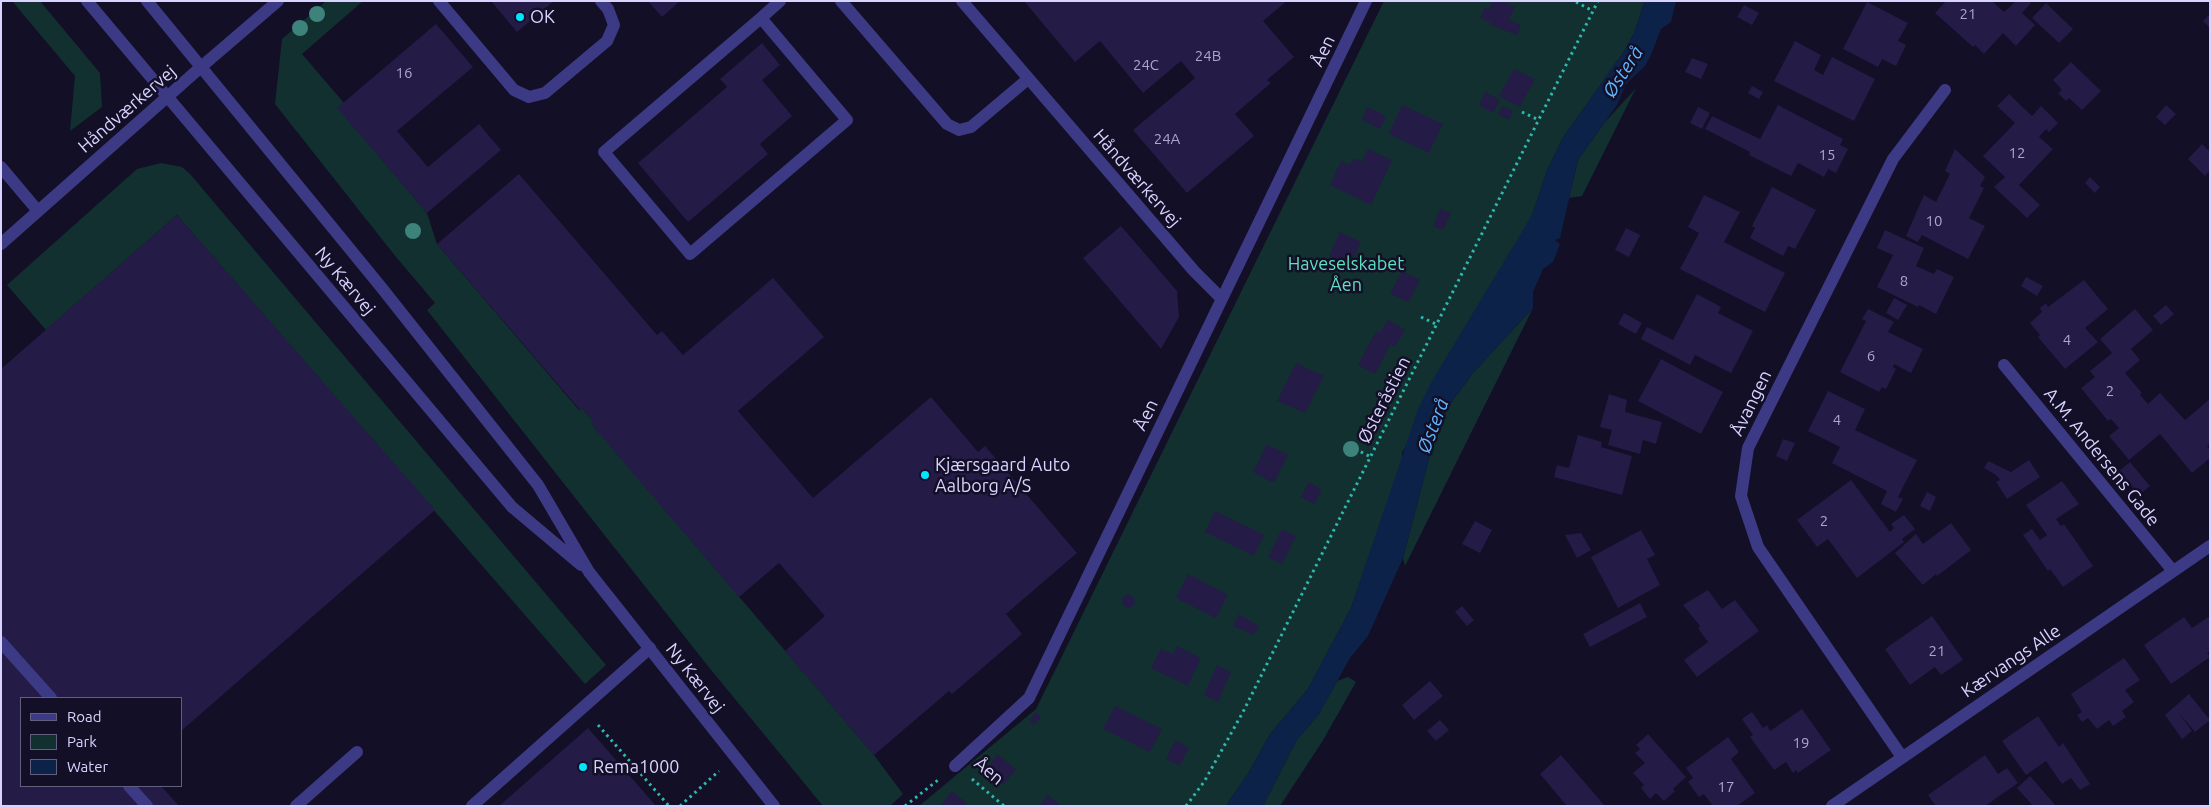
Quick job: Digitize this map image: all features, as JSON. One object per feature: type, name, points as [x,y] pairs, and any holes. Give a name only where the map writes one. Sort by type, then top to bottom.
[{"type":"street","name":"Ny Kærvej","points":[[87,1],[512,507],[589,572]]},
{"type":"street","name":"Ny Kærvej","points":[[147,1],[375,280],[538,485],[589,572],[774,806]]},
{"type":"street","name":"Håndværkervej","points":[[1,244],[278,1]]},
{"type":"street","points":[[439,1],[514,90],[529,97],[546,93],[608,41],[614,25],[608,9],[601,1]]},
{"type":"street","points":[[761,18],[847,120],[690,254],[604,152],[780,1]]},
{"type":"street","points":[[841,1],[941,118],[947,124],[959,130],[971,127],[1028,79]]},
{"type":"street","name":"Håndværkervej","points":[[962,1],[1194,271],[1222,298]]},
{"type":"street","name":"Åen","points":[[955,766],[1029,698],[1366,1]]},
{"type":"street","name":"Åvangen","points":[[1902,757],[1758,546],[1741,496],[1748,448],[1888,168],[1945,90]]},
{"type":"street","points":[[1,167],[38,211]]},
{"type":"street","name":"A.M. Andersens Gade","points":[[2004,364],[2173,571]]},
{"type":"street","name":"Kærvangs Alle","points":[[1832,806],[2210,546]]},
{"type":"street","points":[[1,642],[50,697]]},
{"type":"street","points":[[472,806],[650,648]]},
{"type":"street","points":[[296,806],[357,752]]},
{"type":"street","points":[[130,787],[146,806]]},
{"type":"path","name":"Østeråstien","points":[[1186,806],[1204,782],[1243,712],[1438,325],[1598,1]]},
{"type":"path","points":[[1576,2],[1593,11]]},
{"type":"path","points":[[1522,112],[1540,120]]},
{"type":"path","points":[[1421,317],[1438,325]]},
{"type":"path","points":[[1355,449],[1371,457]]},
{"type":"path","points":[[583,707],[670,806]]},
{"type":"path","points":[[680,806],[736,757]]},
{"type":"path","points":[[905,806],[955,766]]},
{"type":"path","name":"Åen","points":[[955,766],[1004,806]]},
{"type":"green space","points":[[12,1],[40,1],[100,73],[102,107],[70,131],[75,76]]},
{"type":"green space","points":[[326,1],[363,1],[302,54],[344,103],[338,108],[427,213],[437,244],[579,410],[582,408],[594,422],[592,424],[874,755],[903,794],[890,806],[823,806],[707,665],[427,310],[435,303],[396,257],[275,104],[282,39]]},
{"type":"green space","name":"Haveselskabet Åen","points":[[1384,1],[1645,1],[1634,33],[1625,50],[1562,139],[1546,173],[1532,215],[1402,453],[1402,460],[1351,608],[1308,689],[1270,734],[1249,772],[1226,806],[919,806],[1036,709]]},
{"type":"green space","points":[[1636,88],[1582,196],[1569,198],[1578,160],[1605,122]]},
{"type":"green space","points":[[161,163],[182,167],[190,174],[606,665],[585,684],[177,215],[46,330],[7,285],[137,169]]},
{"type":"green space","points":[[1533,308],[1405,566],[1403,558],[1431,451],[1448,407],[1473,373]]},
{"type":"green space","points":[[1348,677],[1356,682],[1322,742],[1280,806],[1263,806],[1296,741],[1319,714],[1337,681]]},
{"type":"water","name":"Østerå","points":[[1645,1],[1676,1],[1671,22],[1661,29],[1645,66],[1626,84],[1617,105],[1578,160],[1560,238],[1555,240],[1560,244],[1553,262],[1543,269],[1533,292],[1533,308],[1473,373],[1448,407],[1431,451],[1403,558],[1368,636],[1350,658],[1319,714],[1296,741],[1263,806],[1226,806],[1249,772],[1270,734],[1308,689],[1351,608],[1418,409],[1432,381],[1532,215],[1546,173],[1562,139],[1625,50],[1634,33]]},
{"type":"building","name":"OK","points":[[491,1],[554,1],[517,32]]},
{"type":"building","points":[[648,1],[680,1],[662,17]]},
{"type":"building","points":[[1024,1],[1287,1],[1263,21],[1294,57],[1267,80],[1271,83],[1235,114],[1254,136],[1187,193],[1133,130],[1195,78],[1181,61],[1143,93],[1100,41],[1075,62]]},
{"type":"building","points":[[1493,1],[1502,1],[1515,7],[1509,20],[1521,25],[1517,35],[1490,25],[1491,23],[1480,18],[1485,7],[1489,9]]},
{"type":"building","points":[[1946,1],[1992,1],[2004,12],[2016,1],[2029,1],[2031,3],[2022,13],[2035,25],[2016,46],[2003,33],[1984,54],[1975,45],[1973,47],[1935,13]]},
{"type":"building","points":[[1867,2],[1908,23],[1898,41],[1906,45],[1896,66],[1882,59],[1878,67],[1843,49]]},
{"type":"building","points":[[2046,3],[2073,29],[2059,43],[2032,18]]},
{"type":"building","points":[[1744,5],[1759,13],[1752,25],[1737,17]]},
{"type":"building","points":[[2210,14],[2210,28],[2203,21]]},
{"type":"building","points":[[436,24],[473,67],[397,131],[428,167],[479,124],[501,150],[427,213],[337,108]]},
{"type":"building","points":[[1795,41],[1821,55],[1814,70],[1823,75],[1832,57],[1875,79],[1854,121],[1774,81]]},
{"type":"building","points":[[762,43],[780,65],[762,80],[792,116],[760,144],[768,154],[688,222],[638,163],[727,87],[720,79]]},
{"type":"building","points":[[1692,58],[1708,64],[1701,79],[1685,72]]},
{"type":"building","points":[[2071,62],[2101,91],[2082,110],[2069,98],[2066,101],[2058,93],[2062,90],[2053,80]]},
{"type":"building","points":[[1514,69],[1535,79],[1520,107],[1499,96]]},
{"type":"building","points":[[1752,86],[1763,92],[1759,99],[1748,93]]},
{"type":"building","points":[[1485,92],[1500,100],[1493,113],[1479,105]]},
{"type":"building","points":[[2009,94],[2032,116],[2041,106],[2058,123],[2049,132],[2046,129],[2039,137],[2053,149],[2019,185],[2040,205],[2027,218],[1994,187],[2005,177],[1983,156],[2015,123],[1997,106]]},
{"type":"building","points":[[1402,105],[1443,124],[1429,153],[1389,134]]},
{"type":"building","points":[[1778,105],[1843,139],[1840,145],[1848,149],[1836,173],[1828,169],[1824,177],[1798,163],[1791,176],[1749,155],[1750,152],[1705,129],[1712,116],[1760,139]]},
{"type":"building","points":[[2166,105],[2176,114],[2165,125],[2156,117]]},
{"type":"building","points":[[1503,106],[1513,111],[1509,120],[1498,114]]},
{"type":"building","points":[[1367,107],[1386,116],[1380,129],[1362,120]]},
{"type":"building","points":[[1698,107],[1710,113],[1702,129],[1690,123]]},
{"type":"building","points":[[2202,144],[2210,152],[2210,170],[2205,176],[2188,159]]},
{"type":"building","points":[[1368,149],[1392,160],[1371,205],[1330,185],[1341,161],[1350,165],[1354,158],[1362,162]]},
{"type":"building","points":[[1955,149],[1985,177],[1980,186],[1984,188],[1969,218],[1985,226],[1968,259],[1922,235],[1918,242],[1906,236],[1924,195],[1936,202],[1950,174],[1945,171]]},
{"type":"building","name":"Kjærsgaard Auto Aalborg A/S","points":[[519,174],[657,335],[662,331],[683,355],[773,278],[824,337],[738,411],[813,498],[931,397],[978,452],[985,446],[1077,553],[1006,614],[1022,634],[952,694],[949,691],[874,755],[785,651],[825,616],[779,563],[739,597],[591,424],[594,422],[582,408],[580,410],[437,244]]},
{"type":"building","points":[[2090,177],[2100,187],[2095,193],[2085,183]]},
{"type":"building","points":[[1772,187],[1816,210],[1795,249],[1788,246],[1783,256],[1750,238],[1755,228],[1752,226]]},
{"type":"building","points":[[1704,195],[1740,212],[1724,242],[1785,273],[1765,312],[1680,269],[1699,233],[1688,227]]},
{"type":"building","points":[[1440,209],[1451,213],[1443,230],[1433,226]]},
{"type":"building","points":[[177,215],[435,510],[182,730],[182,697],[20,697],[20,787],[162,787],[179,806],[1,806],[1,369]]},
{"type":"building","points":[[1121,226],[1177,291],[1179,317],[1161,349],[1083,258]]},
{"type":"building","points":[[1626,228],[1640,235],[1629,257],[1615,250]]},
{"type":"building","points":[[1885,230],[1924,248],[1916,266],[1934,274],[1937,269],[1954,277],[1936,314],[1877,287],[1893,255],[1877,248]]},
{"type":"building","points":[[1340,232],[1361,242],[1350,266],[1329,256]]},
{"type":"building","points":[[1402,271],[1420,280],[1409,302],[1390,294]]},
{"type":"building","points":[[2026,277],[2043,286],[2037,296],[2021,286]]},
{"type":"building","points":[[2084,280],[2108,309],[2085,328],[2098,342],[2065,369],[2038,337],[2040,335],[2030,323],[2042,312],[2040,308],[2046,303],[2048,307]]},
{"type":"building","points":[[1697,294],[1721,307],[1718,313],[1753,331],[1731,373],[1695,355],[1690,365],[1641,339],[1647,327],[1673,340]]},
{"type":"building","points":[[1894,298],[1907,305],[1898,320],[1886,313]]},
{"type":"building","points":[[2166,305],[2174,314],[2161,325],[2153,316]]},
{"type":"building","points":[[1868,309],[1894,322],[1888,332],[1923,349],[1911,373],[1894,364],[1893,367],[1896,369],[1886,389],[1882,387],[1879,392],[1840,372],[1866,321],[1862,319]]},
{"type":"building","points":[[2135,309],[2153,330],[2131,349],[2140,360],[2125,373],[2142,393],[2140,395],[2148,404],[2160,393],[2185,420],[2210,399],[2210,444],[2207,446],[2210,450],[2210,458],[2192,473],[2160,434],[2129,460],[2109,436],[2119,428],[2111,419],[2108,421],[2081,388],[2095,377],[2090,371],[2112,353],[2100,339]]},
{"type":"building","points":[[1624,313],[1642,323],[1636,334],[1618,324]]},
{"type":"building","points":[[1388,320],[1405,330],[1395,347],[1391,344],[1375,374],[1358,365],[1376,331],[1380,333]]},
{"type":"building","points":[[1661,359],[1723,392],[1701,434],[1638,401]]},
{"type":"building","points":[[1296,363],[1324,376],[1305,413],[1277,401]]},
{"type":"building","points":[[1828,391],[1865,409],[1855,430],[1917,460],[1898,497],[1903,499],[1896,512],[1881,504],[1887,491],[1832,463],[1840,447],[1808,431]]},
{"type":"building","points":[[1609,394],[1627,400],[1625,412],[1662,422],[1656,444],[1643,440],[1640,454],[1608,445],[1612,430],[1600,427]]},
{"type":"building","points":[[1578,435],[1602,442],[1601,447],[1632,456],[1622,495],[1554,477],[1557,465],[1569,468]]},
{"type":"building","points":[[1783,439],[1795,443],[1787,461],[1776,456]]},
{"type":"building","points":[[1267,444],[1288,455],[1274,483],[1253,472]]},
{"type":"building","points":[[2029,460],[2040,477],[2007,499],[1996,482],[2000,480],[1996,475],[1984,468],[1988,461],[2011,472]]},
{"type":"building","points":[[2130,462],[2150,486],[2139,495],[2119,471]]},
{"type":"building","points":[[1851,480],[1890,532],[1894,528],[1891,524],[1904,515],[1915,529],[1902,539],[1904,542],[1857,578],[1828,539],[1817,547],[1797,520]]},
{"type":"building","points":[[2062,481],[2079,504],[2056,519],[2061,526],[2064,524],[2093,566],[2063,587],[2050,569],[2048,571],[2023,535],[2032,529],[2040,540],[2047,535],[2026,505]]},
{"type":"building","points":[[1309,482],[1322,490],[1314,504],[1301,497]]},
{"type":"building","points":[[1927,492],[1936,497],[1930,511],[1920,506]]},
{"type":"building","points":[[1215,511],[1264,535],[1254,556],[1205,532]]},
{"type":"building","points":[[1475,521],[1492,530],[1480,553],[1462,544]]},
{"type":"building","points":[[1951,523],[1971,550],[1923,585],[1895,553],[1916,534],[1923,544]]},
{"type":"building","points":[[1282,529],[1296,536],[1282,564],[1268,557]]},
{"type":"building","points":[[1641,530],[1655,555],[1647,559],[1660,585],[1618,608],[1591,557]]},
{"type":"building","points":[[1581,533],[1591,550],[1577,558],[1565,535]]},
{"type":"building","points":[[1188,574],[1228,595],[1216,618],[1176,598]]},
{"type":"building","points":[[1708,590],[1722,609],[1735,600],[1759,631],[1697,677],[1684,660],[1708,642],[1698,628],[1700,626],[1683,605]]},
{"type":"building","points":[[1128,594],[1134,597],[1135,603],[1130,608],[1123,605],[1122,598]]},
{"type":"building","points":[[1640,603],[1647,617],[1590,647],[1583,634]]},
{"type":"building","points":[[1462,606],[1474,620],[1467,626],[1455,612]]},
{"type":"building","points":[[1239,614],[1259,626],[1254,635],[1233,626]]},
{"type":"building","points":[[1932,616],[1963,660],[1941,675],[1935,667],[1910,685],[1885,649]]},
{"type":"building","points":[[2210,616],[2210,651],[2207,653],[2210,657],[2171,684],[2144,645],[2184,617],[2192,628]]},
{"type":"building","points":[[1177,646],[1201,658],[1188,686],[1151,668],[1161,649],[1173,654]]},
{"type":"building","points":[[2124,658],[2140,680],[2125,690],[2134,702],[2122,711],[2126,717],[2113,726],[2109,720],[2097,729],[2088,718],[2082,722],[2077,715],[2082,712],[2071,694]]},
{"type":"building","points":[[1217,665],[1231,672],[1218,702],[1204,695]]},
{"type":"building","points":[[1430,681],[1443,696],[1414,720],[1402,705]]},
{"type":"building","points":[[2189,694],[2210,720],[2195,732],[2179,713],[2192,731],[2182,739],[2165,715]]},
{"type":"building","points":[[1115,706],[1162,729],[1150,752],[1103,729]]},
{"type":"building","points":[[1802,709],[1831,750],[1798,773],[1796,770],[1793,773],[1786,762],[1774,770],[1750,737],[1753,735],[1742,719],[1752,712],[1763,728],[1767,725],[1770,731]]},
{"type":"building","points":[[1036,712],[1041,717],[1034,725],[1029,721]]},
{"type":"building","points":[[2038,716],[2059,747],[2063,743],[2090,784],[2080,790],[2071,778],[2062,784],[2046,761],[2026,775],[2002,741]]},
{"type":"building","points":[[1440,720],[1449,730],[1436,741],[1427,731]]},
{"type":"building","name":"Rema1000","points":[[588,728],[656,806],[499,806]]},
{"type":"building","points":[[1648,734],[1686,777],[1664,801],[1656,793],[1650,799],[1641,788],[1644,785],[1633,773],[1645,763],[1635,753],[1640,749],[1636,745]]},
{"type":"building","points":[[1728,737],[1739,752],[1731,759],[1755,793],[1737,806],[1713,806],[1704,794],[1699,797],[1688,782],[1693,778],[1686,768]]},
{"type":"building","points":[[1175,740],[1189,747],[1180,766],[1166,759]]},
{"type":"building","points":[[997,754],[1016,769],[1004,784],[986,770]]},
{"type":"building","points":[[1561,755],[1605,806],[1567,806],[1540,774]]},
{"type":"building","points":[[1985,755],[1998,774],[2007,768],[2018,783],[1985,806],[1936,806],[1928,795]]},
{"type":"building","points":[[2030,776],[2056,806],[2033,806],[2017,788]]},
{"type":"building","points":[[952,791],[967,803],[964,806],[940,806]]},
{"type":"building","points":[[1048,795],[1061,806],[1039,806]]},
{"type":"place","name":"OK","points":[[520,17]]},
{"type":"place","name":"Kjærsgaard Auto Aalborg A/S","points":[[925,475]]},
{"type":"place","name":"Rema1000","points":[[583,767]]}]
